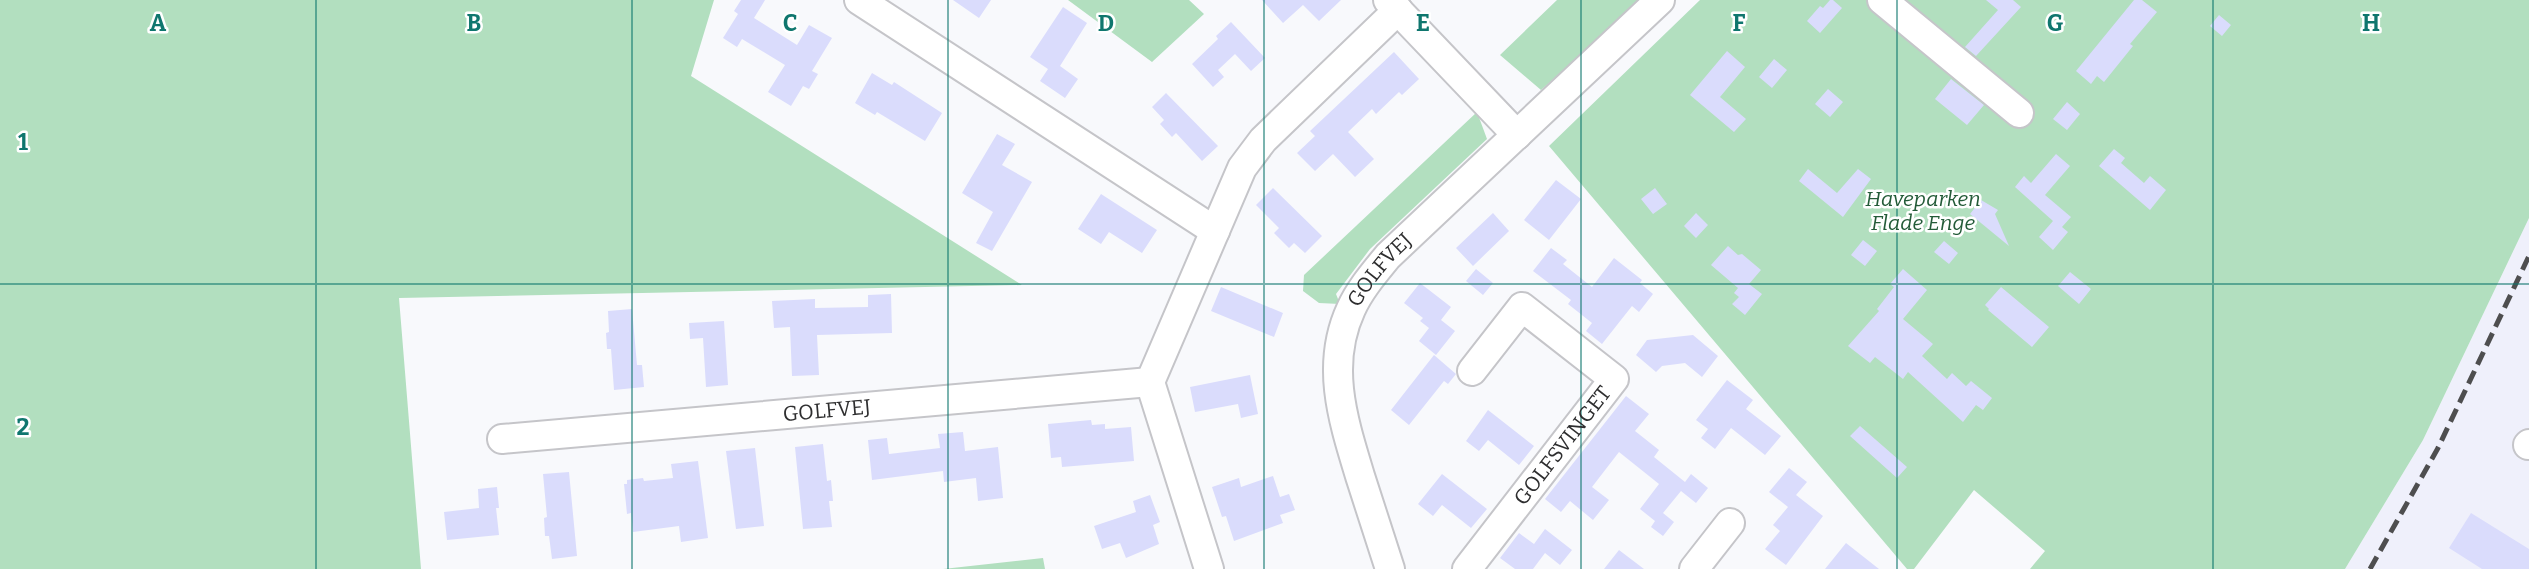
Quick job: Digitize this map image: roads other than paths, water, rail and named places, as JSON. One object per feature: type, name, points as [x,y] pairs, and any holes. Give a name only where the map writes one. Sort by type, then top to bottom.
[{"type":"street","points":[[859,0],[1215,231]]},
{"type":"street","name":"GOLFVEJ","points":[[1390,569],[1342,420],[1337,386],[1338,357],[1351,308],[1388,256],[1660,0]]},
{"type":"street","points":[[1882,0],[2019,113]]},
{"type":"street","points":[[1209,569],[1150,382],[1242,168],[1263,140],[1393,5],[1517,135]]},
{"type":"street","name":"GOLFSVINGET","points":[[1467,569],[1614,379],[1522,307],[1472,370]]},
{"type":"street","name":"GOLFVEJ","points":[[502,439],[1150,382]]},
{"type":"street","points":[[1694,569],[1730,523]]},
{"type":"railway","points":[[2370,569],[2438,448],[2529,256]]},
{"type":"park label","name":"Haveparken Flade Enge","points":[[1923,211]]}]
